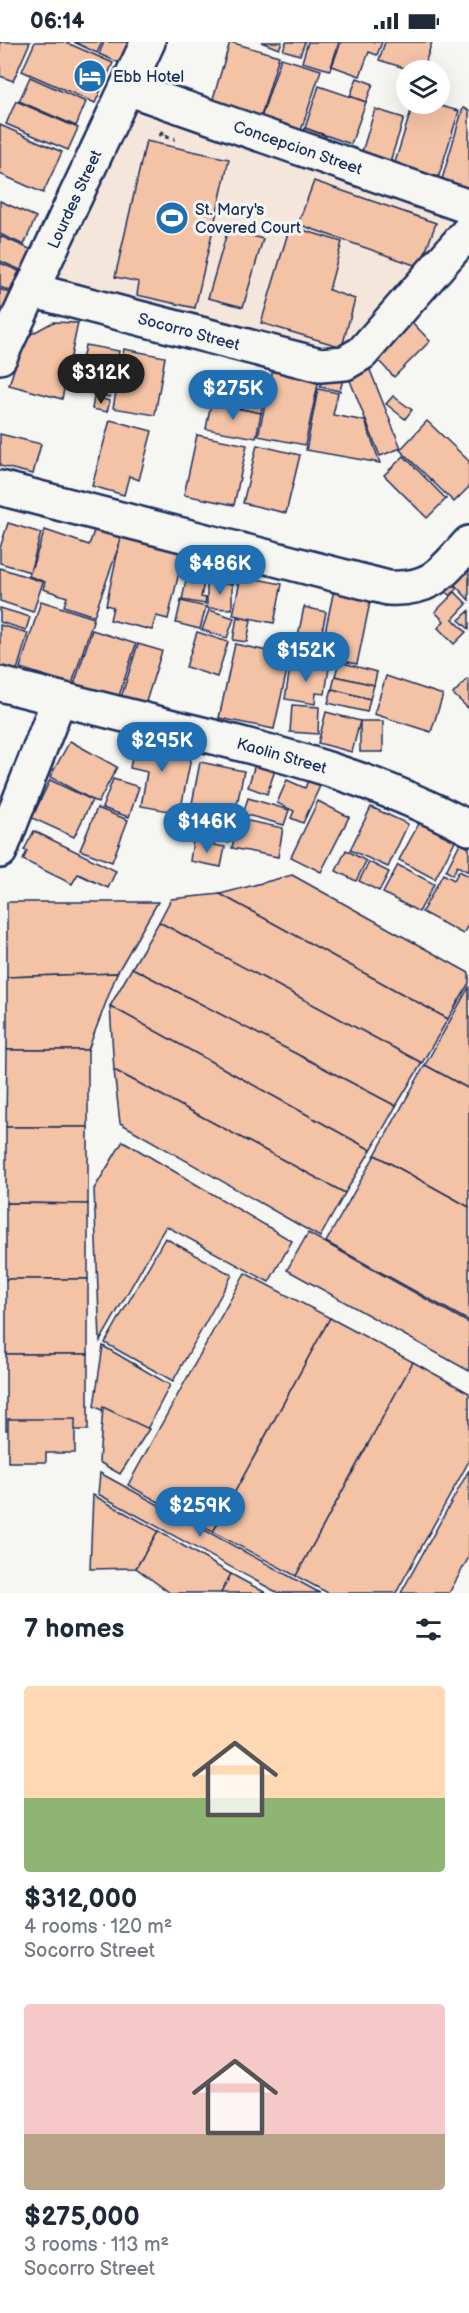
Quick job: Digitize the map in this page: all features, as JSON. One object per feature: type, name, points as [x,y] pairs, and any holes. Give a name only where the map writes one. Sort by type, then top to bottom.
[{"type":"street","name":"Lourdes Street","points":[[0,357],[148,42]]},
{"type":"street","name":"Concepcion Street","points":[[127,88],[469,207]]},
{"type":"street","name":"Socorro Street","points":[[31,290],[320,365],[345,363],[362,352],[469,231]]},
{"type":"street","points":[[0,488],[388,588],[416,587],[438,577],[469,543]]},
{"type":"street","name":"Kaolin Street","points":[[0,684],[269,751],[343,773],[464,817]]},
{"type":"street","points":[[0,851],[59,699]]},
{"type":"shaded area","points":[[139,103],[469,213],[336,367],[52,288]]},
{"type":"building","points":[[0,42],[30,42],[13,81],[0,76]]},
{"type":"building","points":[[35,42],[65,42],[113,63],[95,103],[22,71]]},
{"type":"building","points":[[74,42],[102,42],[97,53]]},
{"type":"building","points":[[104,42],[131,42],[122,64],[99,54]]},
{"type":"building","points":[[230,42],[279,56],[258,126],[209,112]]},
{"type":"building","points":[[261,42],[282,42],[279,49]]},
{"type":"building","points":[[286,42],[305,42],[300,55],[283,50]]},
{"type":"building","points":[[308,42],[339,42],[330,70],[302,62]]},
{"type":"building","points":[[341,42],[382,42],[377,55],[369,52],[360,76],[332,66]]},
{"type":"building","points":[[385,42],[432,42],[426,60],[396,60],[396,65],[379,60]]},
{"type":"building","points":[[281,58],[321,70],[297,143],[257,130]]},
{"type":"building","points":[[30,77],[86,102],[76,126],[19,101]]},
{"type":"building","points":[[357,78],[373,84],[366,102],[350,96]]},
{"type":"building","points":[[319,86],[366,102],[351,144],[305,128]]},
{"type":"building","points":[[16,101],[78,128],[68,150],[6,124]]},
{"type":"building","points":[[463,108],[469,110],[469,194],[440,186]]},
{"type":"building","points":[[375,109],[404,118],[387,171],[359,162]]},
{"type":"building","points":[[450,109],[459,111],[436,185],[392,172],[410,114],[450,114]]},
{"type":"building","points":[[0,125],[62,152],[43,193],[0,174]]},
{"type":"building","points":[[305,128],[326,136],[320,154],[299,146]]},
{"type":"building","name":"St. Mary's Covered Court","points":[[146,141],[229,159],[195,308],[137,295],[139,282],[115,277]]},
{"type":"building","points":[[314,181],[436,223],[420,267],[298,224]]},
{"type":"building","points":[[0,201],[36,217],[24,245],[0,234]]},
{"type":"building","points":[[290,226],[342,242],[329,290],[355,299],[342,347],[261,323]]},
{"type":"building","points":[[228,229],[263,239],[243,307],[208,298]]},
{"type":"building","points":[[0,236],[32,250],[23,271],[0,261]]},
{"type":"building","points":[[0,263],[19,271],[10,291],[0,287]]},
{"type":"building","points":[[0,289],[10,293],[0,316]]},
{"type":"building","points":[[411,321],[430,341],[394,377],[375,357]]},
{"type":"building","points":[[53,322],[78,323],[62,399],[9,385],[24,338]]},
{"type":"building","points":[[85,345],[119,351],[110,397],[76,390]]},
{"type":"building","points":[[124,349],[165,357],[155,415],[113,408]]},
{"type":"building","points":[[275,360],[321,370],[305,445],[258,436]]},
{"type":"building","points":[[368,365],[401,448],[380,456],[347,373]]},
{"type":"building","points":[[323,371],[344,375],[340,391],[320,387]]},
{"type":"building","points":[[216,377],[266,386],[261,413],[211,403]]},
{"type":"building","points":[[318,389],[338,393],[333,415],[365,421],[380,463],[306,450]]},
{"type":"building","points":[[393,396],[412,410],[405,419],[386,404]]},
{"type":"building","points":[[94,397],[110,401],[107,412],[92,409]]},
{"type":"building","points":[[211,403],[261,413],[256,438],[206,429]]},
{"type":"building","points":[[110,420],[152,431],[139,480],[129,476],[124,495],[92,486]]},
{"type":"building","points":[[427,421],[469,461],[469,487],[454,502],[400,450]]},
{"type":"building","points":[[0,434],[41,444],[33,474],[0,466]]},
{"type":"building","points":[[197,435],[247,445],[234,505],[184,495]]},
{"type":"building","points":[[257,445],[300,455],[286,513],[243,503]]},
{"type":"building","points":[[404,456],[446,499],[427,518],[384,475]]},
{"type":"building","points":[[8,523],[41,533],[30,572],[0,563],[0,548]]},
{"type":"building","points":[[95,528],[122,537],[94,616],[64,606],[67,597],[43,589],[45,582],[29,576],[45,530],[89,545]]},
{"type":"building","points":[[123,528],[186,543],[168,619],[156,616],[152,630],[110,620],[113,607],[106,605]]},
{"type":"building","points":[[191,555],[216,560],[213,579],[205,577],[201,597],[206,598],[205,604],[182,600]]},
{"type":"building","points":[[220,555],[243,560],[238,584],[215,578]]},
{"type":"building","points":[[0,568],[43,582],[33,612],[0,601]]},
{"type":"building","points":[[467,568],[469,570],[469,600],[453,583]]},
{"type":"building","points":[[241,576],[282,584],[274,623],[233,615]]},
{"type":"building","points":[[447,579],[457,588],[450,596],[440,586]]},
{"type":"building","points":[[336,580],[373,588],[357,664],[320,656]]},
{"type":"building","points":[[207,584],[232,584],[232,609],[207,608]]},
{"type":"building","points":[[455,592],[467,604],[453,619],[466,632],[454,644],[438,628],[444,621],[435,612]]},
{"type":"building","points":[[41,601],[94,618],[72,684],[20,668]]},
{"type":"building","points":[[181,601],[206,607],[200,629],[176,623]]},
{"type":"building","points":[[304,607],[326,612],[318,651],[296,646]]},
{"type":"building","points":[[0,608],[30,617],[26,630],[0,622]]},
{"type":"building","points":[[209,610],[234,618],[227,638],[202,630]]},
{"type":"building","points":[[469,611],[469,629],[459,620]]},
{"type":"building","points":[[237,617],[251,620],[247,642],[233,640]]},
{"type":"building","points":[[0,625],[28,633],[15,677],[0,673]]},
{"type":"building","points":[[92,630],[136,644],[117,702],[73,688]]},
{"type":"building","points":[[197,632],[228,642],[217,677],[186,667]]},
{"type":"building","points":[[138,644],[162,651],[143,711],[119,704]]},
{"type":"building","points":[[235,644],[290,656],[274,729],[219,718]]},
{"type":"building","points":[[291,662],[329,668],[325,694],[316,693],[315,704],[285,699]]},
{"type":"building","points":[[339,662],[377,672],[374,685],[335,676]]},
{"type":"building","points":[[335,676],[374,685],[370,699],[332,689]]},
{"type":"building","points":[[386,676],[443,695],[431,732],[374,714]]},
{"type":"building","points":[[467,679],[469,681],[469,709],[453,694]]},
{"type":"building","points":[[332,689],[370,699],[367,712],[328,703]]},
{"type":"building","points":[[292,705],[319,707],[318,734],[290,732]]},
{"type":"building","points":[[326,712],[360,721],[352,752],[318,743]]},
{"type":"building","points":[[360,721],[383,721],[383,752],[360,752]]},
{"type":"building","points":[[136,737],[193,748],[180,813],[141,806],[147,772],[130,768]]},
{"type":"building","points":[[70,741],[117,767],[98,803],[50,777]]},
{"type":"building","points":[[256,761],[276,767],[267,794],[248,787]]},
{"type":"building","points":[[200,762],[244,771],[229,843],[186,835]]},
{"type":"building","points":[[113,779],[139,787],[129,817],[102,808]]},
{"type":"building","points":[[309,779],[321,784],[303,823],[291,818],[294,811],[277,803],[287,780],[305,788]]},
{"type":"building","points":[[50,780],[92,800],[74,837],[32,818]]},
{"type":"building","points":[[248,798],[289,810],[284,825],[243,814]]},
{"type":"building","points":[[318,801],[349,817],[321,872],[291,857]]},
{"type":"building","points":[[371,807],[408,824],[388,867],[350,850]]},
{"type":"building","points":[[97,808],[128,820],[112,862],[80,850]]},
{"type":"building","points":[[238,819],[283,828],[278,857],[232,848]]},
{"type":"building","points":[[421,820],[456,839],[435,879],[399,860]]},
{"type":"building","points":[[34,831],[116,871],[108,888],[78,874],[72,884],[23,860],[27,851],[24,850]]},
{"type":"building","points":[[193,841],[225,847],[221,867],[190,861]]},
{"type":"building","points":[[460,843],[469,848],[469,872],[457,866],[453,875],[446,871]]},
{"type":"building","points":[[346,850],[366,861],[356,881],[336,871]]},
{"type":"building","points":[[369,862],[389,872],[379,891],[359,881]]},
{"type":"building","points":[[398,865],[434,884],[419,912],[383,893]]},
{"type":"building","points":[[459,871],[469,876],[469,923],[463,934],[422,912],[443,874],[454,880]]},
{"type":"building","points":[[292,875],[469,973],[469,983],[448,1019],[220,894]]},
{"type":"building","points":[[220,894],[448,1019],[422,1063],[159,922],[171,899]]},
{"type":"building","points":[[7,902],[158,902],[117,973],[7,977]]},
{"type":"building","points":[[159,922],[422,1063],[396,1106],[132,968]]},
{"type":"building","points":[[132,968],[396,1106],[371,1150],[110,1006]]},
{"type":"building","points":[[117,973],[88,1050],[7,1050],[7,977]]},
{"type":"building","points":[[469,987],[469,1089],[425,1065]]},
{"type":"building","points":[[110,1006],[371,1150],[345,1193],[114,1070]]},
{"type":"building","points":[[7,1050],[88,1050],[88,1127],[6,1127]]},
{"type":"building","points":[[425,1065],[469,1089],[469,1207],[375,1155]]},
{"type":"building","points":[[114,1070],[345,1193],[320,1237],[120,1123]]},
{"type":"building","points":[[6,1127],[88,1127],[88,1204],[6,1203]]},
{"type":"building","points":[[123,1141],[292,1241],[269,1282],[166,1226],[100,1341],[94,1189]]},
{"type":"building","points":[[375,1155],[469,1207],[469,1321],[326,1242]]},
{"type":"building","points":[[6,1203],[88,1204],[88,1279],[6,1279]]},
{"type":"building","points":[[308,1233],[469,1323],[469,1371],[287,1270]]},
{"type":"building","points":[[165,1238],[232,1275],[173,1381],[105,1343]]},
{"type":"building","points":[[245,1273],[330,1318],[213,1532],[128,1485]]},
{"type":"building","points":[[6,1279],[88,1279],[88,1354],[6,1354]]},
{"type":"building","points":[[330,1318],[413,1362],[296,1576],[213,1532]]},
{"type":"building","points":[[103,1346],[170,1385],[145,1433],[94,1406]]},
{"type":"building","points":[[6,1354],[88,1354],[88,1430],[6,1430]]},
{"type":"building","points":[[413,1362],[469,1393],[469,1461],[396,1593],[328,1593],[296,1576]]},
{"type":"building","points":[[103,1407],[149,1429],[120,1474],[99,1462]]},
{"type":"building","points":[[8,1419],[75,1419],[75,1453],[46,1453],[46,1462],[8,1462]]},
{"type":"building","points":[[469,1470],[469,1557],[449,1593],[401,1593]]},
{"type":"building","points":[[100,1473],[320,1593],[278,1593],[98,1494]]},
{"type":"building","points":[[93,1495],[158,1531],[136,1568],[90,1569]]},
{"type":"building","points":[[158,1531],[231,1574],[221,1593],[170,1593],[136,1568]]},
{"type":"building","points":[[231,1574],[266,1593],[221,1593]]},
{"type":"place","name":"Ebb Hotel","points":[[90,76]]},
{"type":"place","name":"St. Mary's Covered Court","points":[[172,218]]}]
